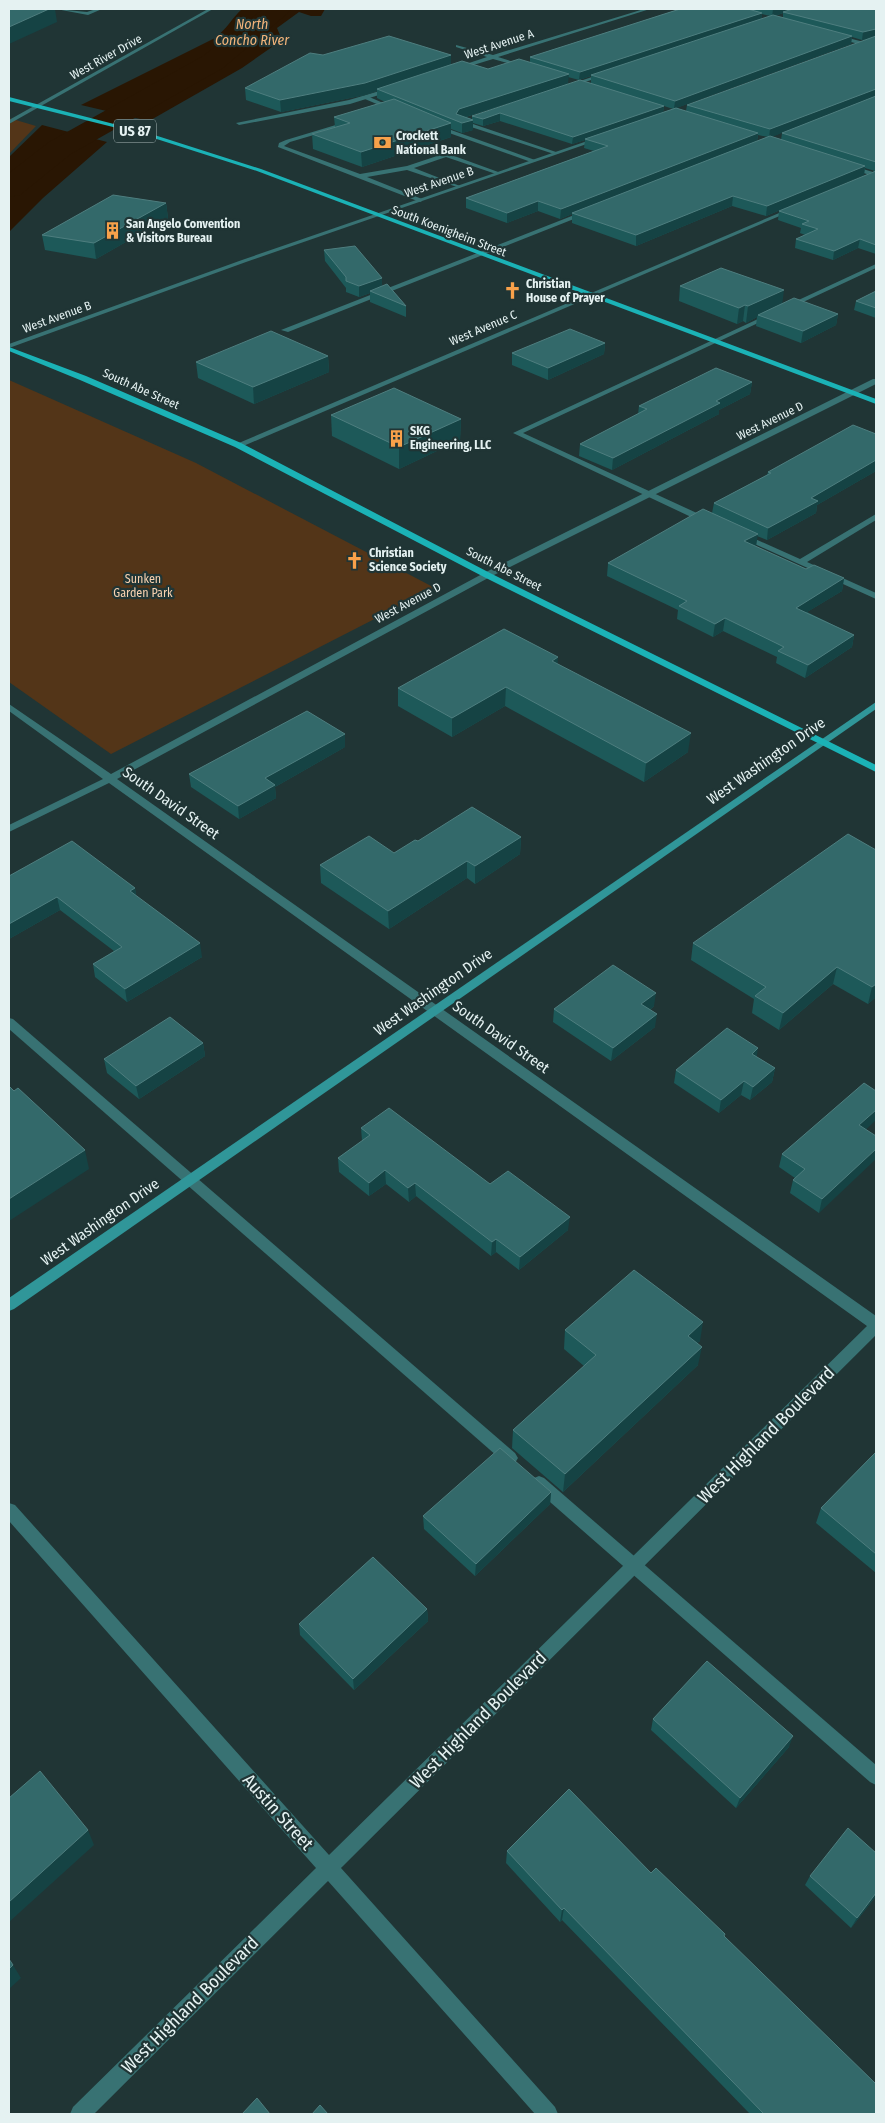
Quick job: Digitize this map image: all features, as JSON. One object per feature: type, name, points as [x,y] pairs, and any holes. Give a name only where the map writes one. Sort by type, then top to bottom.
[{"type":"main road","name":"South Koenigheim Street","points":[[9,99],[143,132],[259,170],[876,402]]},
{"type":"main road","name":"South Abe Street","points":[[9,347],[238,445],[487,575],[876,769]]},
{"type":"street","points":[[58,9],[88,14],[100,9]]},
{"type":"street","name":"West River Drive","points":[[9,122],[211,9]]},
{"type":"street","name":"West Avenue A","points":[[453,70],[648,9]]},
{"type":"street","points":[[826,34],[876,47]]},
{"type":"street","points":[[853,47],[876,39]]},
{"type":"street","points":[[458,46],[534,70]]},
{"type":"street","points":[[559,89],[614,71]]},
{"type":"street","points":[[568,81],[586,86]]},
{"type":"street","points":[[239,123],[367,98],[396,88]]},
{"type":"street","points":[[367,98],[403,113]]},
{"type":"street","points":[[386,112],[395,109]]},
{"type":"street","points":[[359,120],[288,141],[281,144],[281,148],[420,200]]},
{"type":"street","points":[[441,129],[470,120]]},
{"type":"street","points":[[462,122],[556,153]]},
{"type":"street","points":[[426,123],[533,161]]},
{"type":"street","name":"West Avenue B","points":[[9,347],[376,215],[610,135]]},
{"type":"street","points":[[360,176],[408,168],[446,155],[498,173]]},
{"type":"street","points":[[839,164],[876,174]]},
{"type":"street","points":[[408,168],[458,187]]},
{"type":"street","points":[[866,178],[876,174]]},
{"type":"street","name":"West Avenue C","points":[[238,445],[804,205]]},
{"type":"street","points":[[285,330],[591,211]]},
{"type":"street","points":[[720,526],[648,495],[517,433],[876,266]]},
{"type":"street","name":"West Avenue D","points":[[9,829],[110,779],[487,575],[876,381]]},
{"type":"street","points":[[800,562],[876,517]]},
{"type":"street","points":[[729,530],[876,596]]},
{"type":"street","name":"West Washington Drive","points":[[9,1305],[876,705]]},
{"type":"street","name":"South David Street","points":[[9,707],[876,1325]]},
{"type":"street","points":[[9,1022],[876,1776]]},
{"type":"street","name":"West Highland Boulevard","points":[[80,2114],[876,1325]]},
{"type":"street","name":"Austin Street","points":[[9,1510],[548,2114]]},
{"type":"green space","points":[[9,118],[36,126],[9,154]]},
{"type":"green space","name":"Sunken Garden Park","points":[[9,380],[196,463],[435,588],[111,754],[9,682]]},
{"type":"water","name":"North Concho River","points":[[242,9],[325,9],[321,16],[311,16],[299,12],[277,28],[282,40],[242,68],[149,121],[81,105],[215,38]]},
{"type":"water","points":[[42,125],[107,142],[43,198],[9,232],[9,157]]},
{"type":"building","points":[[9,9],[49,9],[9,27]]},
{"type":"building","points":[[680,9],[748,9],[762,13],[580,72],[530,57]]},
{"type":"building","points":[[793,9],[876,9],[876,29],[863,32],[783,12]]},
{"type":"building","points":[[773,15],[852,36],[675,101],[591,75]]},
{"type":"building","points":[[389,36],[451,55],[365,83],[280,100],[245,88],[310,53],[323,55]]},
{"type":"building","points":[[876,36],[876,89],[770,129],[687,105]]},
{"type":"building","points":[[519,59],[569,74],[459,109],[456,114],[473,120],[462,123],[377,89],[462,61],[488,69]]},
{"type":"building","points":[[580,80],[664,106],[573,137],[500,113],[483,119],[472,116]]},
{"type":"building","points":[[876,96],[876,162],[782,133]]},
{"type":"building","points":[[394,99],[451,123],[361,152],[312,134],[350,123],[334,117]]},
{"type":"building","points":[[676,108],[758,133],[561,209],[538,201],[507,213],[466,198],[608,146],[585,139]]},
{"type":"building","points":[[770,136],[865,166],[767,206],[733,196],[636,235],[572,213]]},
{"type":"building","points":[[876,171],[876,245],[860,239],[834,251],[796,239],[818,229],[802,224],[809,221],[779,211]]},
{"type":"building","points":[[113,195],[166,203],[94,243],[42,235]]},
{"type":"building","points":[[355,246],[382,278],[359,286],[346,281],[346,277],[324,250]]},
{"type":"building","points":[[721,268],[784,290],[739,308],[680,286]]},
{"type":"building","points":[[387,284],[406,306],[370,291]]},
{"type":"building","points":[[876,291],[876,308],[856,301]]},
{"type":"building","points":[[794,298],[838,314],[803,331],[758,315]]},
{"type":"building","points":[[570,329],[605,343],[548,368],[512,353]]},
{"type":"building","points":[[271,331],[328,356],[253,387],[196,362]]},
{"type":"building","points":[[716,368],[752,382],[716,401],[720,403],[613,458],[580,444],[647,409],[639,406]]},
{"type":"building","points":[[394,388],[461,419],[399,447],[331,415]]},
{"type":"building","points":[[853,425],[876,434],[876,460],[811,498],[818,501],[768,528],[714,503],[771,473],[768,472]]},
{"type":"building","points":[[703,509],[758,534],[744,541],[806,569],[814,565],[844,578],[796,608],[854,635],[808,665],[778,651],[784,647],[725,618],[715,624],[679,606],[687,601],[608,563]]},
{"type":"building","points":[[504,629],[558,657],[552,661],[691,733],[646,763],[506,687],[452,718],[398,688]]},
{"type":"building","points":[[307,711],[345,734],[265,778],[275,785],[238,806],[189,774]]},
{"type":"building","points":[[472,807],[521,837],[475,866],[467,861],[388,911],[320,865],[369,836],[394,853],[415,840],[418,841]]},
{"type":"building","points":[[848,834],[876,850],[876,984],[872,987],[837,967],[783,1013],[755,996],[766,987],[693,943]]},
{"type":"building","points":[[72,841],[135,888],[130,891],[200,943],[125,989],[93,964],[122,947],[57,897],[9,924],[9,876]]},
{"type":"building","points":[[613,965],[656,993],[641,1004],[657,1014],[613,1048],[554,1009]]},
{"type":"building","points":[[170,1017],[203,1043],[136,1086],[104,1059]]},
{"type":"building","points":[[727,1028],[758,1048],[752,1054],[775,1068],[753,1087],[744,1081],[721,1100],[676,1070]]},
{"type":"building","points":[[864,1083],[876,1091],[876,1110],[859,1125],[876,1136],[876,1149],[822,1199],[793,1180],[805,1169],[782,1154]]},
{"type":"building","points":[[9,1086],[14,1091],[18,1088],[85,1150],[9,1199]]},
{"type":"building","points":[[389,1108],[490,1184],[508,1171],[570,1217],[520,1257],[496,1239],[492,1242],[415,1183],[408,1188],[385,1170],[369,1183],[338,1158],[370,1135],[361,1128]]},
{"type":"building","points":[[634,1270],[703,1322],[688,1336],[702,1347],[565,1474],[513,1430],[596,1355],[565,1330]]},
{"type":"building","points":[[500,1448],[551,1492],[476,1564],[423,1516]]},
{"type":"building","points":[[876,1452],[876,1554],[821,1508]]},
{"type":"building","points":[[373,1557],[427,1609],[353,1679],[299,1624]]},
{"type":"building","points":[[707,1661],[793,1736],[740,1798],[653,1719]]},
{"type":"building","points":[[40,1771],[88,1830],[9,1902],[9,1798]]},
{"type":"building","points":[[569,1789],[651,1873],[656,1868],[876,2084],[876,2114],[764,2114],[564,1908],[562,1910],[507,1851]]},
{"type":"building","points":[[848,1828],[876,1853],[876,1893],[857,1918],[810,1876]]},
{"type":"building","points":[[9,1959],[13,1965],[9,1969]]},
{"type":"building","points":[[257,2098],[270,2114],[242,2114]]},
{"type":"building","points":[[320,2105],[328,2114],[312,2114]]},
{"type":"waterway","name":"North Concho River","points":[[9,188],[60,148],[213,62],[278,9]]},
{"type":"place","name":"Crockett National Bank","points":[[382,143]]},
{"type":"place","name":"San Angelo Convention & Visitors Bureau","points":[[112,231]]},
{"type":"place","name":"Christian House of Prayer","points":[[512,291]]},
{"type":"place","name":"SKG Engineering, LLC","points":[[396,438]]},
{"type":"place","name":"Christian Science Society","points":[[355,560]]}]
